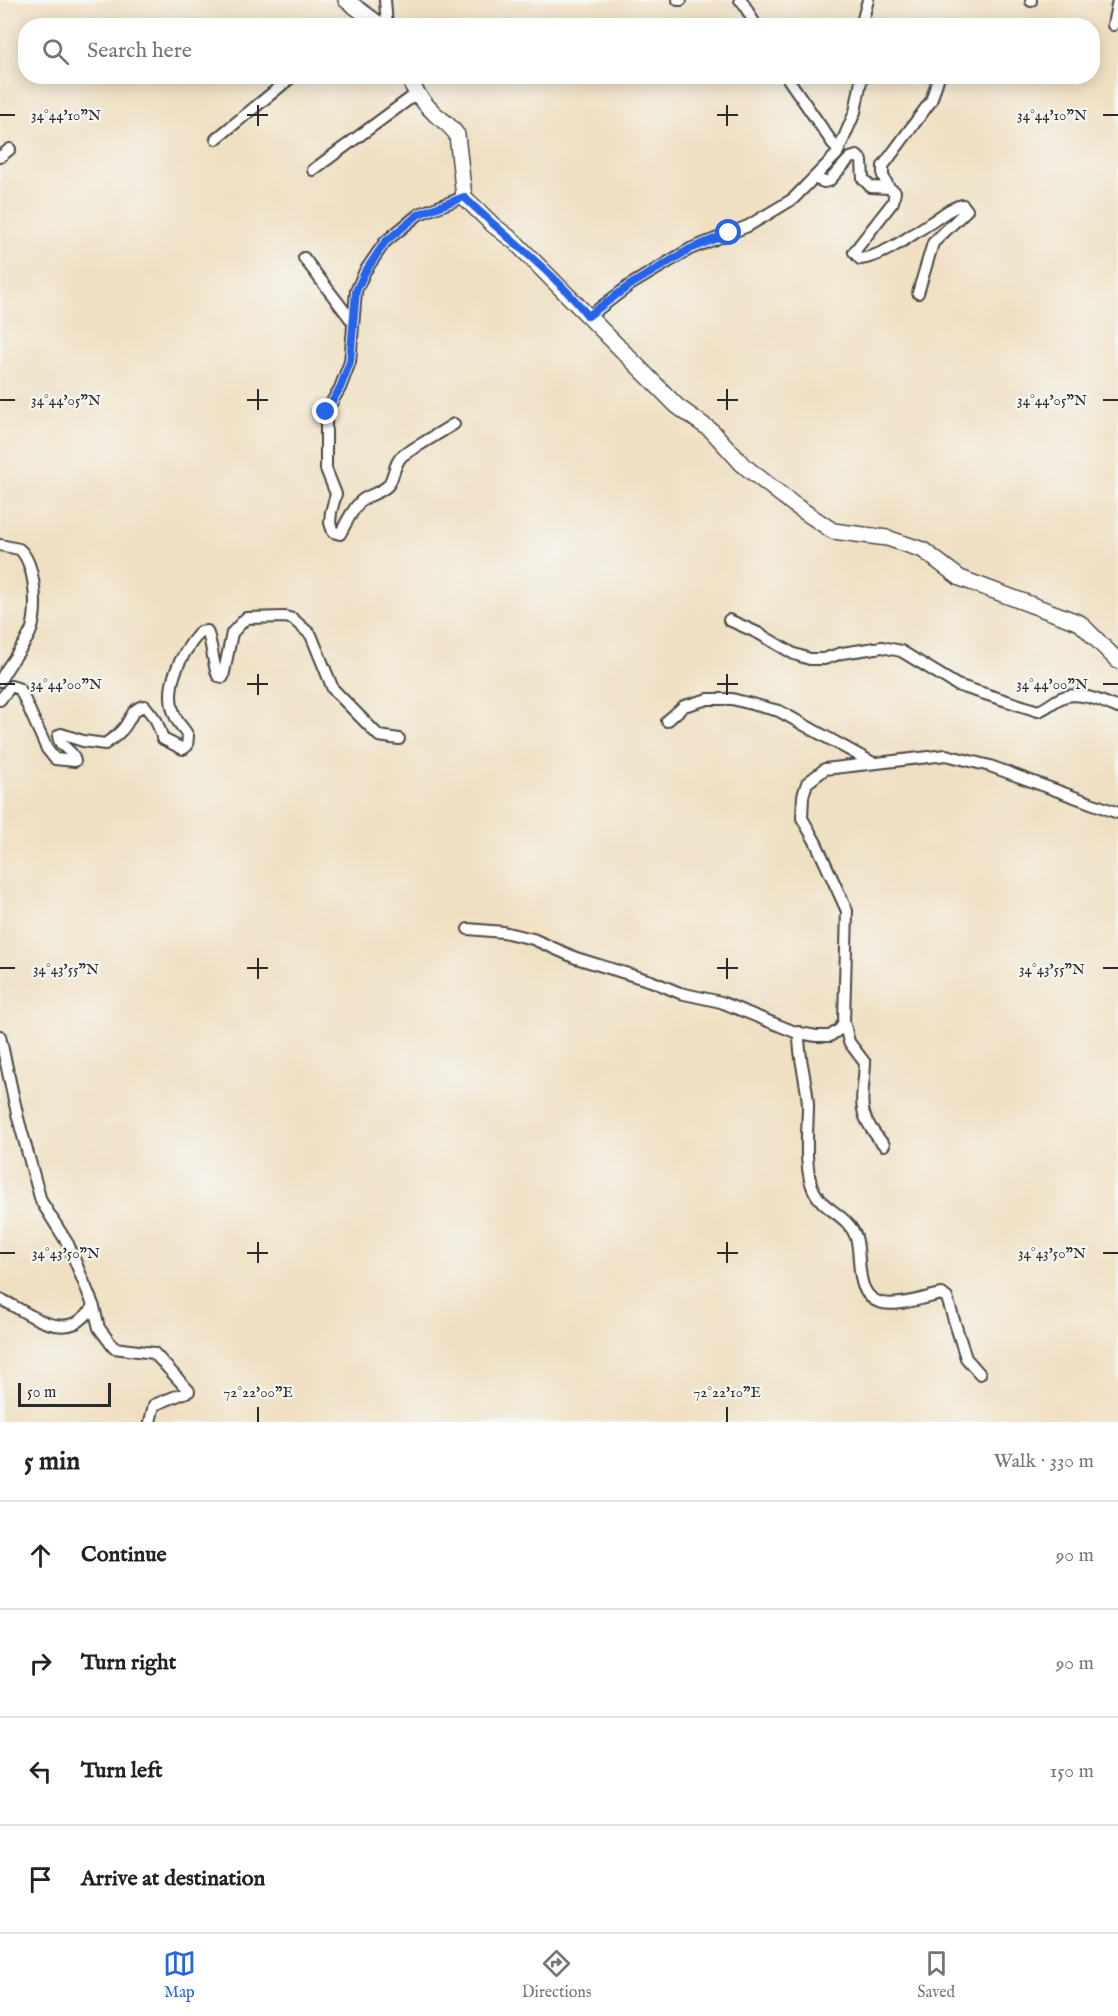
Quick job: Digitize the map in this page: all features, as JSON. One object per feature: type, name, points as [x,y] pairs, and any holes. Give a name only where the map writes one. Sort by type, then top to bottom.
[{"type":"street","points":[[346,0],[360,18]]},
{"type":"street","points":[[385,0],[386,18]]},
{"type":"street","points":[[740,0],[751,18]]},
{"type":"street","points":[[863,18],[868,0]]},
{"type":"street","points":[[1113,25],[1118,0]]},
{"type":"street","points":[[216,139],[283,84]]},
{"type":"street","points":[[411,84],[416,94],[452,126],[457,135],[464,197],[493,225],[515,242],[677,406],[712,431],[742,465],[833,531],[887,538],[923,550],[960,578],[1080,624],[1117,659]]},
{"type":"street","points":[[792,84],[838,151]]},
{"type":"street","points":[[588,316],[630,285],[690,249],[748,226],[793,199],[838,151],[855,112],[860,84]]},
{"type":"street","points":[[918,293],[933,243],[967,210],[963,205],[951,208],[872,258],[860,259],[854,252],[893,202],[895,192],[889,188],[883,176],[883,166],[931,101],[936,84]]},
{"type":"street","points":[[313,170],[416,94]]},
{"type":"street","points":[[0,158],[10,149]]},
{"type":"street","points":[[814,177],[824,182],[829,181],[850,158],[856,156],[862,161],[863,179],[871,187],[889,188]]},
{"type":"street","points":[[453,424],[403,454],[397,460],[388,485],[359,502],[340,534],[333,532],[330,523],[336,494],[326,470],[326,412],[340,388],[350,362],[356,291],[365,272],[385,242],[419,214],[464,197]]},
{"type":"street","points":[[304,258],[352,321]]},
{"type":"street","points":[[0,545],[19,549],[27,558],[32,574],[35,616],[30,634],[8,665],[0,681]]},
{"type":"street","points":[[0,700],[11,686],[20,689],[47,749],[55,759],[75,761],[72,753],[58,740],[61,734],[83,741],[105,744],[122,730],[138,707],[145,706],[156,720],[163,739],[183,749],[187,746],[188,736],[176,719],[171,691],[180,660],[193,640],[200,632],[207,631],[216,671],[218,676],[223,676],[232,633],[246,618],[285,616],[293,619],[311,635],[333,689],[379,736],[399,739]]},
{"type":"street","points":[[729,620],[758,633],[794,654],[810,659],[824,659],[842,653],[882,647],[901,651],[957,685],[1038,711],[1050,707],[1059,698],[1075,694],[1118,708]]},
{"type":"street","points":[[667,721],[684,706],[708,699],[732,699],[779,711],[873,763]]},
{"type":"street","points":[[884,1145],[866,1120],[861,1100],[866,1063],[849,1042],[844,1021],[847,910],[802,818],[803,796],[807,783],[825,769],[946,755],[990,766],[1118,813]]},
{"type":"street","points":[[468,929],[502,932],[533,939],[576,958],[651,981],[680,993],[721,1002],[799,1032],[830,1036],[840,1029],[844,1021]]},
{"type":"street","points":[[799,1032],[799,1047],[808,1103],[808,1162],[814,1191],[826,1206],[850,1224],[856,1238],[860,1277],[867,1292],[878,1302],[895,1304],[942,1294],[947,1298],[966,1358],[980,1374]]},
{"type":"street","points":[[0,1036],[18,1118],[41,1201],[68,1244],[94,1307],[99,1328],[114,1348],[154,1353],[189,1390],[154,1405],[150,1422]]},
{"type":"street","points":[[0,1299],[20,1308],[45,1324],[60,1327],[77,1323],[94,1307]]},
{"type":"route","points":[[326,412],[340,388],[350,362],[356,291],[365,272],[385,242],[419,214],[464,197],[493,225],[515,242],[588,316],[630,285],[690,249],[729,233]]}]
